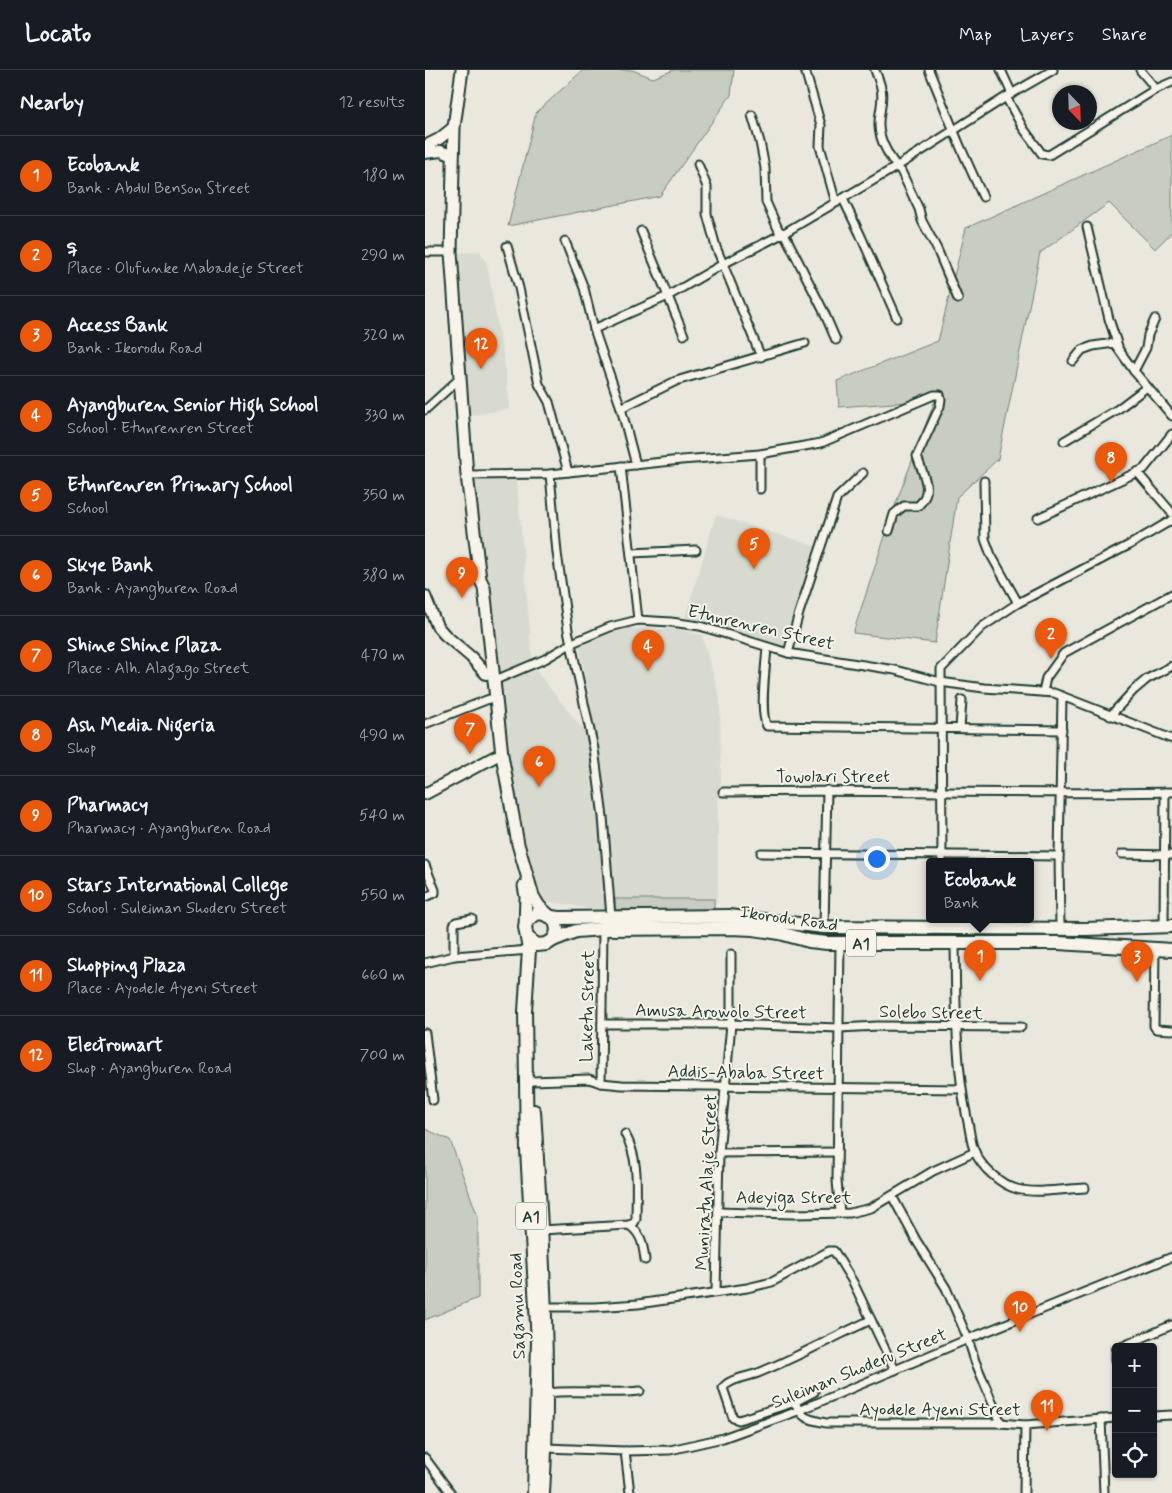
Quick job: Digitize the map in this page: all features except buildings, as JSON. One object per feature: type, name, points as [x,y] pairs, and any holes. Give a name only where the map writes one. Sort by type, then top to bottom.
[{"type":"highway","points":[[541,913],[551,917],[555,921],[557,929],[550,942],[537,945],[527,938],[527,921],[536,914],[541,913]]},
{"type":"highway","name":"Ikorodu Road","points":[[551,917],[729,916],[824,927],[942,924],[1060,929],[1168,926]]},
{"type":"highway","name":"Ikorodu Road","points":[[550,942],[576,931],[603,929],[753,929],[780,933],[809,941],[840,943],[1058,943],[1172,950]]},
{"type":"highway","name":"Sagamu Road","points":[[527,938],[525,1011],[532,1165],[547,1394],[543,1493]]},
{"type":"highway","name":"Sagamu Road","points":[[534,1493],[537,1370],[541,1307],[541,1230],[532,1165],[531,984],[536,962],[543,949],[550,942]]},
{"type":"main road","points":[[462,70],[454,127],[451,252],[459,380],[467,475],[480,579],[478,588],[502,755],[525,882],[527,938]]},
{"type":"main road","points":[[425,146],[439,139],[454,127]]},
{"type":"main road","points":[[425,153],[441,151],[453,156]]},
{"type":"main road","points":[[425,596],[437,626],[490,677],[489,699],[496,756],[513,845],[525,882],[539,906],[551,917]]},
{"type":"main road","points":[[425,792],[496,756]]},
{"type":"street","points":[[805,70],[821,125],[820,146],[836,203]]},
{"type":"street","points":[[875,70],[881,88],[880,135],[896,167],[901,171],[958,300]]},
{"type":"street","points":[[929,70],[983,197]]},
{"type":"street","points":[[1001,70],[1023,128],[1042,154],[1049,155],[1156,89],[1172,82]]},
{"type":"street","points":[[594,329],[668,296],[723,264],[784,233],[896,167],[1009,95],[1053,70]]},
{"type":"street","points":[[1140,70],[1156,89]]},
{"type":"street","points":[[752,115],[765,168],[767,202],[779,231],[784,233],[836,340]]},
{"type":"street","points":[[698,164],[707,186],[707,214],[723,264],[761,357]]},
{"type":"street","points":[[843,199],[897,318]]},
{"type":"street","points":[[1087,227],[1109,319],[1118,346],[1134,371],[1172,416]]},
{"type":"street","points":[[641,231],[684,335]]},
{"type":"street","points":[[565,241],[584,288],[594,329],[621,408],[636,464]]},
{"type":"street","points":[[507,246],[519,288],[539,384],[549,402],[569,472]]},
{"type":"street","points":[[425,252],[451,252]]},
{"type":"street","points":[[1134,371],[1146,348],[1148,335],[1155,319]]},
{"type":"street","points":[[1073,361],[1082,350],[1093,346],[1111,342],[1118,346]]},
{"type":"street","points":[[621,408],[676,381],[805,343]]},
{"type":"street","points":[[425,410],[459,380]]},
{"type":"street","points":[[1064,441],[1118,409],[1147,387]]},
{"type":"street","points":[[467,475],[550,474],[636,464],[760,454],[821,443],[934,395],[940,395],[940,406],[917,456],[927,483],[927,491],[919,506],[904,506],[894,514],[889,531]]},
{"type":"street","points":[[1038,518],[1144,469],[1172,434]]},
{"type":"street","points":[[760,454],[760,489]]},
{"type":"street","points":[[621,466],[638,620]]},
{"type":"street","points":[[1137,472],[1172,512]]},
{"type":"street","points":[[788,653],[799,613],[837,498],[863,473]]},
{"type":"street","points":[[550,474],[557,553],[568,630],[595,749],[611,917]]},
{"type":"street","points":[[984,481],[985,539],[991,555],[1019,603]]},
{"type":"street","points":[[942,858],[943,728],[941,669],[983,627],[1019,603],[1131,544],[1172,520]]},
{"type":"street","points":[[631,553],[696,550]]},
{"type":"street","points":[[1043,692],[1046,678],[1064,653],[1172,594]]},
{"type":"street","name":"Etunrenren Street","points":[[490,677],[545,659],[572,643],[610,627],[638,620],[671,622],[701,626],[788,653],[895,670],[941,682],[984,688],[1054,693],[1172,739]]},
{"type":"street","points":[[767,647],[763,711],[767,726],[1062,730]]},
{"type":"street","points":[[1110,716],[1147,679],[1172,666]]},
{"type":"street","points":[[1060,929],[1059,856],[1062,696]]},
{"type":"street","points":[[425,724],[489,699]]},
{"type":"street","points":[[960,728],[963,700]]},
{"type":"street","points":[[824,927],[827,790]]},
{"type":"street","name":"Towolari Street","points":[[723,792],[827,790],[1061,793],[1169,792]]},
{"type":"street","points":[[1168,926],[1169,792]]},
{"type":"street","points":[[761,853],[1059,856]]},
{"type":"street","points":[[1122,854],[1168,855]]},
{"type":"street","points":[[425,865],[435,893],[425,897]]},
{"type":"street","points":[[454,956],[454,924],[472,919]]},
{"type":"street","name":"Laketu Street","points":[[601,1083],[603,929]]},
{"type":"street","points":[[425,963],[527,938]]},
{"type":"street","points":[[840,943],[837,1152],[840,1213]]},
{"type":"street","points":[[955,943],[956,1028],[961,1089],[975,1152],[984,1166],[1005,1184],[1016,1189],[1027,1191],[1085,1188]]},
{"type":"street","points":[[1155,950],[1154,1026],[1156,1029],[1172,1030]]},
{"type":"street","name":"Muniratu Alaje Street","points":[[716,1292],[719,1153],[731,1024],[731,954]]},
{"type":"street","name":"Amusa Arowolo Street","points":[[602,1024],[731,1024],[839,1028]]},
{"type":"street","name":"Solebo Street","points":[[839,1028],[878,1026],[1021,1027]]},
{"type":"street","points":[[425,1032],[433,1100]]},
{"type":"street","name":"Addis-Ababa Street","points":[[532,1081],[589,1079],[622,1086],[725,1085],[961,1089]]},
{"type":"street","points":[[541,1230],[629,1225],[634,1223],[636,1219],[637,1183],[633,1149],[625,1134]]},
{"type":"street","points":[[719,1153],[837,1152]]},
{"type":"street","name":"Adeyiga Street","points":[[718,1212],[783,1214],[860,1212],[871,1208],[933,1171],[975,1152]]},
{"type":"street","points":[[892,1196],[916,1240],[946,1288],[1001,1423]]},
{"type":"street","points":[[629,1225],[637,1230],[640,1236],[645,1260]]},
{"type":"street","name":"Muniratu Alaje Street","points":[[541,1307],[623,1305],[747,1288],[772,1282],[829,1251],[834,1251],[853,1282],[871,1320]]},
{"type":"street","name":"Suleiman Shoderu Street","points":[[546,1448],[625,1451],[670,1450],[723,1438],[798,1410],[1172,1257]]},
{"type":"street","points":[[814,1392],[795,1402],[735,1420],[723,1388],[729,1381],[775,1365],[871,1320],[895,1370]]},
{"type":"street","points":[[1130,1343],[1172,1325]]},
{"type":"street","points":[[547,1394],[559,1392],[609,1393],[640,1390]]},
{"type":"street","points":[[795,1402],[798,1410]]},
{"type":"street","name":"Ayodele Ayeni Street","points":[[798,1410],[805,1418],[826,1423],[1001,1423],[1025,1425],[1112,1418]]},
{"type":"street","points":[[1157,1416],[1172,1416]]},
{"type":"street","points":[[1101,1419],[1104,1493]]},
{"type":"street","points":[[1024,1493],[1025,1425]]},
{"type":"street","points":[[625,1451],[630,1493]]},
{"type":"street","points":[[425,1458],[451,1493]]},
{"type":"shaded area","points":[[583,70],[632,70],[653,78],[674,70],[734,70],[731,95],[660,196],[508,226],[536,113]]},
{"type":"shaded area","points":[[1172,135],[1172,232],[1155,249],[1109,203],[1040,253],[998,459],[957,497],[935,643],[853,633],[896,503],[935,400],[839,407],[837,381],[938,341],[966,228]]},
{"type":"shaded area","points":[[480,251],[487,264],[506,373],[510,409],[467,416],[460,358],[459,253]]},
{"type":"shaded area","points":[[516,470],[533,667],[598,748],[579,645],[626,628],[678,629],[702,635],[720,698],[721,785],[718,801],[718,889],[714,910],[615,910],[585,908],[541,900],[530,882],[509,790],[473,472]]},
{"type":"shaded area","points":[[716,515],[815,546],[784,646],[685,617]]},
{"type":"shaded area","points":[[615,899],[714,899],[714,910],[615,910]]},
{"type":"shaded area","points":[[425,1129],[450,1140],[478,1217],[478,1298],[425,1320]]},
{"type":"place","name":"Electromart","points":[[481,369]]},
{"type":"place","name":"Ash Media Nigeria","points":[[1111,483]]},
{"type":"place","name":"Etunrenren Primary School","points":[[754,569]]},
{"type":"place","name":"Pharmacy","points":[[462,598]]},
{"type":"place","name":"q","points":[[1051,659]]},
{"type":"place","name":"Ayangburen Senior High School","points":[[648,671]]},
{"type":"place","name":"Shine Shine Plaza","points":[[470,754]]},
{"type":"place","name":"Skye Bank","points":[[539,787]]},
{"type":"place","name":"Ecobank","points":[[980,981]]},
{"type":"place","name":"Access Bank","points":[[1137,982]]},
{"type":"place","name":"Stars International College","points":[[1020,1332]]},
{"type":"place","name":"Shopping Plaza","points":[[1047,1431]]}]
